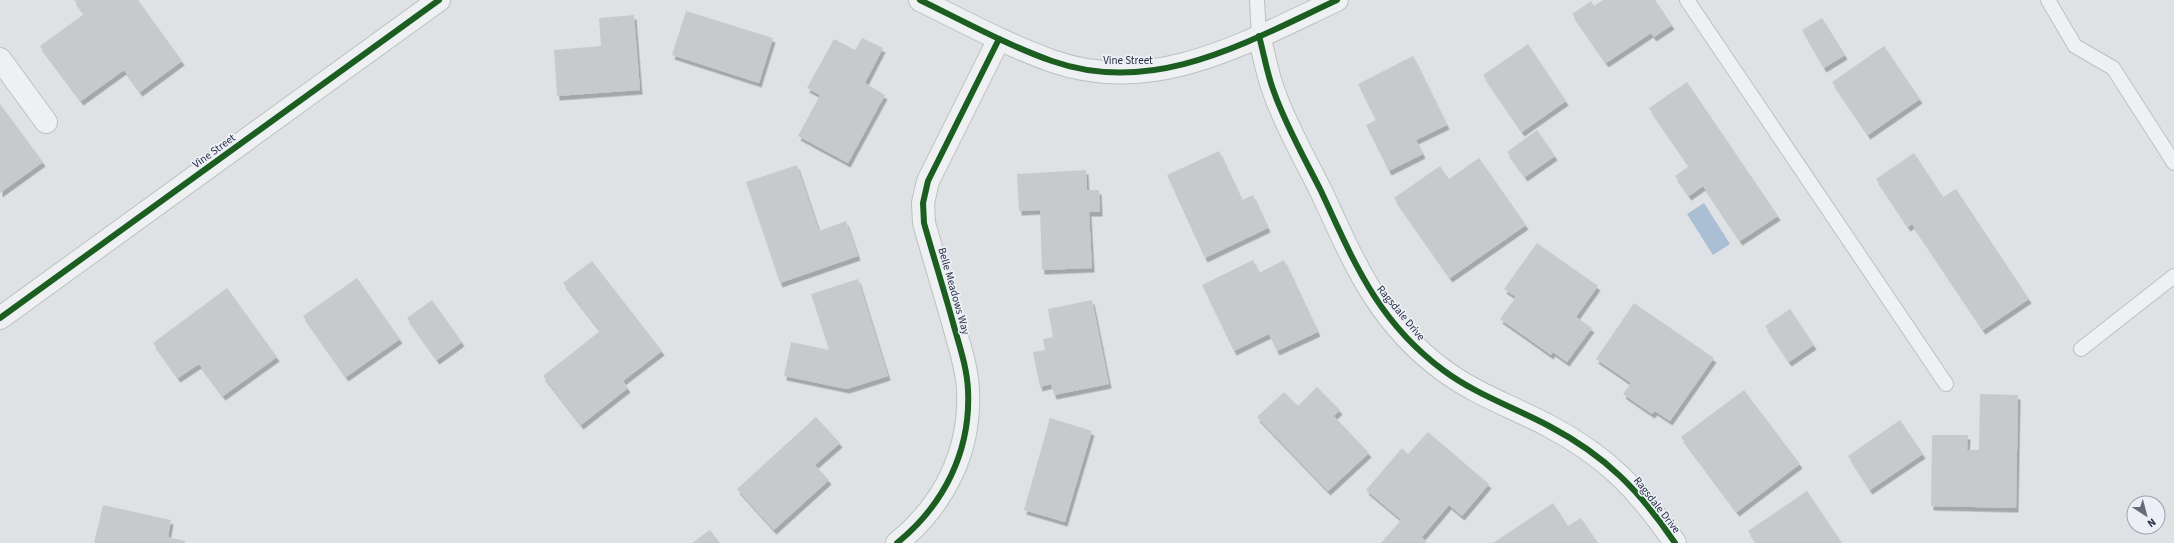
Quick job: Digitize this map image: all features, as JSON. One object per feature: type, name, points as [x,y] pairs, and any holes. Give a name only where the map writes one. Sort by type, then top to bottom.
[{"type":"street","name":"Vine Street","points":[[0,318],[439,0]]},
{"type":"street","name":"Vine Street","points":[[920,0],[999,39],[1052,61],[1072,67],[1131,72],[1169,69],[1188,64],[1260,36],[1337,0]]},
{"type":"street","name":"Ragsdale Drive","points":[[1260,36],[1273,92],[1360,274],[1386,314],[1409,341],[1448,373],[1470,387],[1548,425],[1598,456],[1634,488],[1675,543]]},
{"type":"street","name":"Belle Meadows Way","points":[[897,543],[913,530],[931,510],[946,488],[957,464],[964,440],[968,415],[968,390],[965,364],[924,223],[923,202],[928,182],[999,39]]},
{"type":"street","points":[[0,59],[46,122]]},
{"type":"lane","points":[[1257,0],[1260,36]]},
{"type":"lane","points":[[1687,0],[1946,384]]},
{"type":"lane","points":[[2048,0],[2075,46],[2113,68],[2174,163]]},
{"type":"lane","points":[[2081,349],[2174,276]]},
{"type":"water","points":[[1704,203],[1730,244],[1713,255],[1687,214]]},
{"type":"building","points":[[74,0],[138,0],[182,61],[140,92],[124,70],[81,101],[40,46],[84,14]]},
{"type":"building","points":[[1603,0],[1655,0],[1672,25],[1654,37],[1651,33],[1606,63],[1572,14],[1591,1],[1594,6]]},
{"type":"building","points":[[686,11],[773,38],[759,83],[672,55]]},
{"type":"building","points":[[634,15],[640,90],[557,96],[554,50],[601,46],[599,18]]},
{"type":"building","points":[[1822,18],[1845,55],[1824,68],[1802,30]]},
{"type":"building","points":[[862,38],[883,48],[865,83],[885,95],[848,163],[798,136],[820,95],[807,88],[834,39],[855,50]]},
{"type":"building","points":[[1528,44],[1566,101],[1522,132],[1483,75]]},
{"type":"building","points":[[1884,46],[1920,99],[1868,135],[1832,82]]},
{"type":"building","points":[[1413,56],[1447,125],[1416,140],[1423,154],[1389,171],[1366,125],[1376,120],[1358,84]]},
{"type":"building","points":[[1687,82],[1778,216],[1740,241],[1703,186],[1689,196],[1675,176],[1689,166],[1649,108]]},
{"type":"building","points":[[0,104],[43,162],[0,193]]},
{"type":"building","points":[[1537,130],[1555,156],[1525,177],[1507,152]]},
{"type":"building","points":[[1219,151],[1242,200],[1253,195],[1268,228],[1205,258],[1167,175]]},
{"type":"building","points":[[1914,153],[1943,197],[1956,189],[2029,299],[1983,330],[1912,224],[1908,227],[1876,179]]},
{"type":"building","points":[[1479,158],[1526,225],[1450,278],[1394,198],[1440,166],[1449,179]]},
{"type":"building","points":[[797,165],[819,231],[846,221],[858,256],[780,283],[746,182]]},
{"type":"building","points":[[1086,170],[1087,190],[1099,190],[1100,212],[1089,212],[1092,268],[1042,270],[1040,210],[1019,211],[1017,174]]},
{"type":"building","points":[[1537,243],[1598,286],[1576,317],[1592,328],[1567,362],[1553,352],[1551,355],[1500,319],[1516,297],[1504,289]]},
{"type":"building","points":[[1253,260],[1259,273],[1284,260],[1318,332],[1277,351],[1269,334],[1234,351],[1202,285]]},
{"type":"building","points":[[592,261],[662,351],[623,381],[628,388],[581,425],[543,376],[600,331],[563,283]]},
{"type":"building","points":[[357,278],[400,339],[346,377],[303,316]]},
{"type":"building","points":[[858,279],[888,376],[847,389],[784,376],[791,342],[829,350],[811,294]]},
{"type":"building","points":[[227,288],[277,357],[223,396],[199,364],[178,378],[153,343]]},
{"type":"building","points":[[432,300],[462,342],[437,360],[407,318]]},
{"type":"building","points":[[1092,300],[1109,384],[1054,395],[1051,384],[1040,387],[1033,352],[1045,350],[1043,339],[1053,337],[1048,309]]},
{"type":"building","points":[[1634,303],[1714,358],[1670,421],[1655,411],[1652,414],[1623,394],[1631,383],[1596,359]]},
{"type":"building","points":[[1790,309],[1814,345],[1789,362],[1765,326]]},
{"type":"building","points":[[1317,387],[1340,410],[1334,416],[1369,453],[1328,491],[1257,417],[1284,392],[1298,406]]},
{"type":"building","points":[[1744,390],[1800,464],[1737,512],[1681,437]]},
{"type":"building","points":[[1980,394],[2018,395],[2016,508],[1931,506],[1932,435],[1968,435],[1967,450],[1979,450]]},
{"type":"building","points":[[816,417],[840,443],[815,465],[829,480],[774,530],[737,489]]},
{"type":"building","points":[[1050,418],[1092,431],[1065,522],[1024,510]]},
{"type":"building","points":[[1900,420],[1923,454],[1870,490],[1848,456]]},
{"type":"building","points":[[1428,432],[1489,484],[1462,516],[1449,505],[1422,537],[1366,490],[1402,448],[1408,454]]},
{"type":"building","points":[[1807,491],[1842,543],[1756,543],[1748,531]]},
{"type":"building","points":[[1553,503],[1568,526],[1581,518],[1598,543],[1493,543]]},
{"type":"building","points":[[103,505],[171,520],[168,537],[185,541],[185,543],[94,543]]},
{"type":"building","points":[[1401,520],[1426,541],[1425,543],[1381,543]]},
{"type":"building","points":[[710,530],[720,543],[692,543]]},
{"type":"cycle path","points":[[0,318],[439,0]]},
{"type":"cycle path","points":[[920,0],[1002,40],[1052,61],[1090,70],[1127,73],[1163,69],[1199,60],[1269,32],[1337,0]]},
{"type":"cycle path","points":[[1259,36],[1267,71],[1290,130],[1357,266],[1384,311],[1420,351],[1455,379],[1549,426],[1588,449],[1620,476],[1634,491],[1662,524],[1675,543]]},
{"type":"cycle path","points":[[897,543],[914,528],[941,494],[951,475],[965,434],[968,413],[966,372],[924,223],[923,203],[928,181],[999,39]]}]
